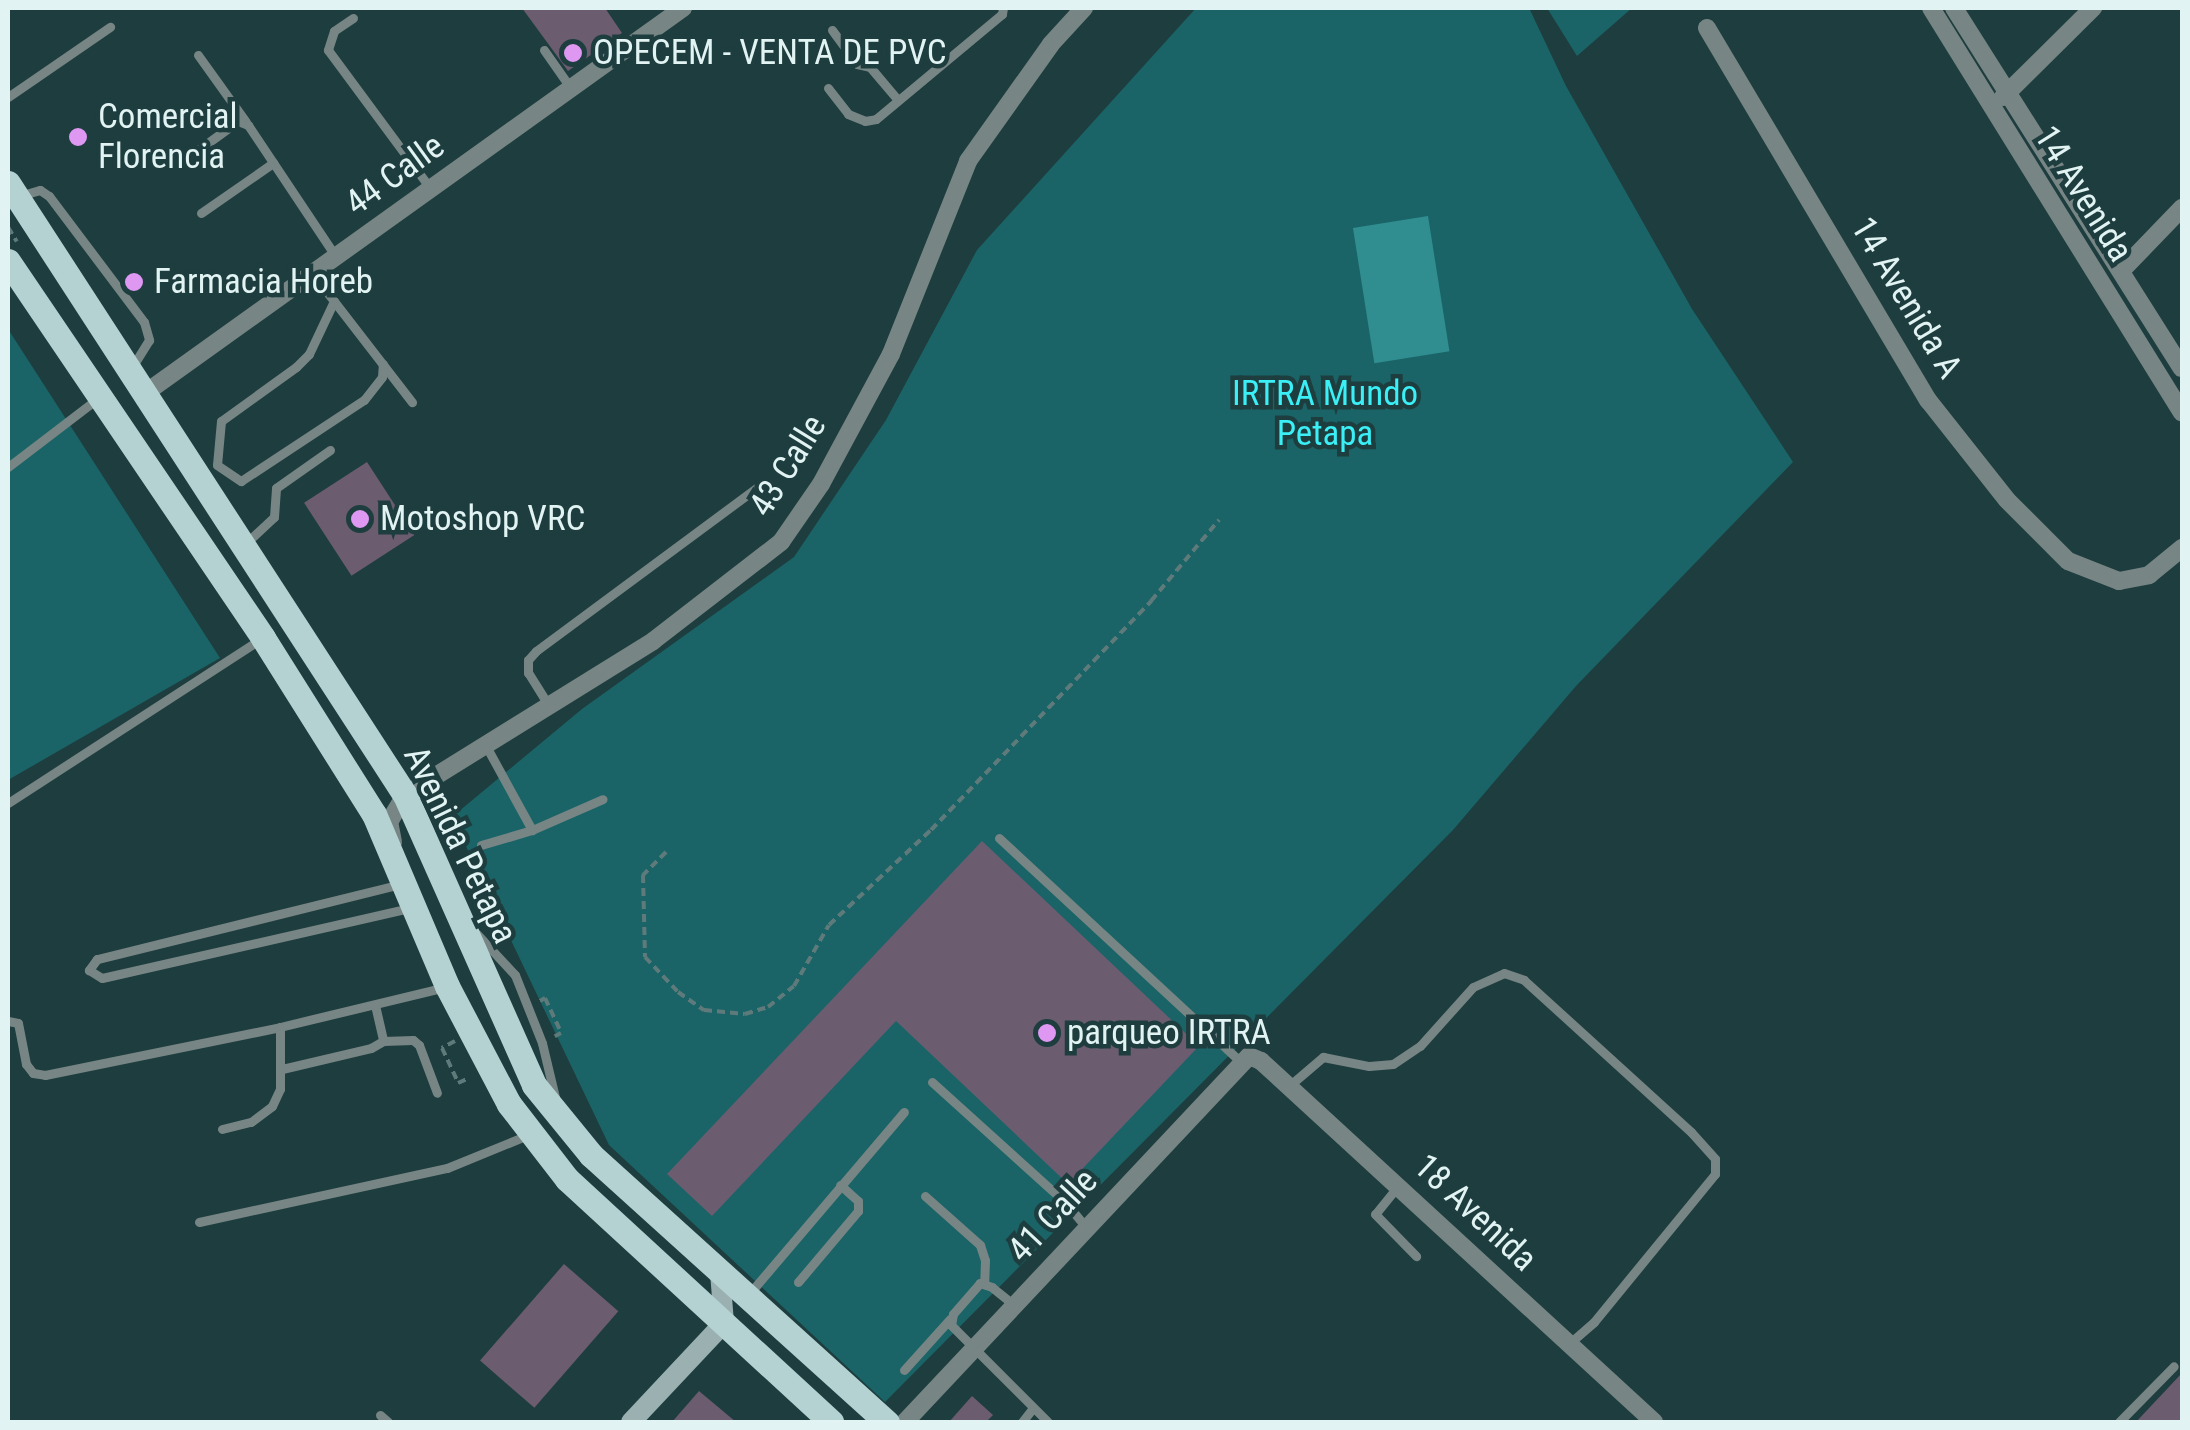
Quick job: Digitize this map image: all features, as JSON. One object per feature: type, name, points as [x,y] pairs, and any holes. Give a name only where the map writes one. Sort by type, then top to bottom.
[{"type":"main road","name":"Avenida Petapa","points":[[12,190],[405,795],[518,1054],[560,1120],[591,1155],[887,1422]]},
{"type":"main road","name":"Avenida Petapa","points":[[8,261],[263,638],[374,814],[447,986],[489,1068],[531,1134],[567,1179],[831,1422]]},
{"type":"main road","points":[[99,397],[136,381]]},
{"type":"street","name":"44 Calle","points":[[136,381],[313,274],[683,8]]},
{"type":"street","name":"43 Calle","points":[[405,795],[653,641],[781,542],[821,484],[891,354],[968,160],[1052,44],[1084,8]]},
{"type":"street","name":"14 Avenida","points":[[1930,8],[2182,413]]},
{"type":"street","name":"14 Avenida","points":[[1954,8],[2182,368]]},
{"type":"street","points":[[1992,108],[2093,8]]},
{"type":"street","name":"14 Avenida A","points":[[1707,28],[1928,400],[2006,500],[2052,548],[2086,572],[2120,581],[2134,580],[2149,574],[2182,548]]},
{"type":"street","points":[[2122,269],[2182,208]]},
{"type":"street","points":[[405,795],[389,822],[405,890]]},
{"type":"street","name":"18 Avenida","points":[[1245,1058],[1261,1060],[1654,1422]]},
{"type":"street","name":"41 Calle","points":[[905,1422],[1245,1058]]},
{"type":"street","points":[[631,1422],[724,1323],[720,1272]]},
{"type":"lane","points":[[828,88],[848,114],[865,122],[876,119],[1002,14],[1003,8]]},
{"type":"lane","points":[[353,18],[334,31],[328,50],[431,189]]},
{"type":"lane","points":[[8,96],[110,26]]},
{"type":"lane","points":[[832,30],[857,64],[870,67],[898,100]]},
{"type":"lane","points":[[544,50],[570,87]]},
{"type":"lane","points":[[198,56],[336,257]]},
{"type":"lane","points":[[176,166],[238,121],[248,125]]},
{"type":"lane","points":[[201,214],[273,163]]},
{"type":"lane","points":[[12,190],[40,190],[49,196],[144,322],[149,340],[136,381]]},
{"type":"lane","points":[[313,274],[412,402]]},
{"type":"lane","points":[[334,301],[309,354],[296,368],[221,421],[217,464],[241,481],[364,400],[375,390],[383,364]]},
{"type":"lane","points":[[8,468],[99,397]]},
{"type":"lane","points":[[243,546],[274,517],[276,488],[330,450]]},
{"type":"lane","points":[[548,706],[528,673],[528,660],[536,651],[766,481]]},
{"type":"lane","points":[[8,804],[263,638]]},
{"type":"lane","points":[[486,746],[532,830]]},
{"type":"lane","points":[[482,844],[532,830],[603,799]]},
{"type":"lane","points":[[999,838],[1245,1058]]},
{"type":"lane","points":[[405,890],[102,978],[89,970],[97,958],[405,890]]},
{"type":"lane","points":[[1289,1086],[1324,1057],[1369,1066],[1393,1064],[1420,1046],[1472,987],[1504,973],[1524,980],[1691,1132],[1715,1158],[1715,1174],[1594,1322],[1569,1344]]},
{"type":"lane","points":[[8,1021],[18,1023],[26,1064],[34,1073],[44,1075],[280,1028],[447,986]]},
{"type":"lane","points":[[374,1005],[383,1041]]},
{"type":"lane","points":[[222,1129],[251,1122],[272,1106],[282,1068],[280,1028]]},
{"type":"lane","points":[[282,1068],[371,1048],[383,1041],[416,1041],[437,1093]]},
{"type":"lane","points":[[932,1082],[1065,1202],[1086,1228]]},
{"type":"lane","points":[[747,1296],[904,1112]]},
{"type":"lane","points":[[200,1222],[447,1168],[531,1134]]},
{"type":"lane","points":[[798,1282],[858,1210],[858,1201],[840,1185]]},
{"type":"lane","points":[[1398,1186],[1375,1210],[1376,1217],[1416,1256]]},
{"type":"lane","points":[[904,1370],[984,1284],[986,1260],[980,1245],[924,1196]]},
{"type":"lane","points":[[984,1284],[1014,1305]]},
{"type":"lane","points":[[950,1318],[954,1331],[1048,1422]]},
{"type":"lane","points":[[2119,1422],[2174,1366]]},
{"type":"lane","points":[[1022,1422],[1033,1408]]},
{"type":"path","points":[[666,852],[643,875],[645,956],[678,992],[704,1010],[746,1014],[768,1007],[794,986],[817,954],[829,926],[930,830],[1151,601],[1220,520]]},
{"type":"path","points":[[546,998],[561,1033]]},
{"type":"path","points":[[442,1048],[458,1083]]},
{"type":"green space","name":"IRTRA Mundo Petapa","points":[[1196,8],[1530,10],[1566,86],[1692,309],[1793,462],[1576,686],[1453,830],[885,1402],[609,1145],[452,817],[582,709],[794,557],[886,420],[977,250]]},
{"type":"green space","points":[[1547,8],[1632,8],[1577,56]]},
{"type":"green space","points":[[8,329],[220,658],[8,780]]},
{"type":"shaded area","points":[[1428,216],[1449,351],[1374,363],[1353,228]]},
{"type":"building","name":"OPECEM - VENTA DE PVC","points":[[522,8],[605,8],[622,33],[568,71]]},
{"type":"building","name":"Motoshop VRC","points":[[367,462],[414,535],[351,576],[304,503]]},
{"type":"building","name":"parqueo IRTRA","points":[[982,841],[1199,1046],[1068,1184],[896,1021],[712,1216],[667,1174]]},
{"type":"building","points":[[564,1264],[618,1311],[534,1408],[480,1361]]},
{"type":"building","points":[[2182,1373],[2182,1422],[2136,1422]]},
{"type":"building","points":[[699,1391],[736,1422],[672,1422]]},
{"type":"building","points":[[972,1396],[993,1415],[986,1422],[949,1422]]},
{"type":"place","name":"OPECEM - VENTA DE PVC","points":[[573,53]]},
{"type":"place","name":"Comercial Florencia","points":[[78,137]]},
{"type":"place","name":"Farmacia Horeb","points":[[134,282]]},
{"type":"place","name":"Motoshop VRC","points":[[360,519]]},
{"type":"place","name":"parqueo IRTRA","points":[[1047,1033]]}]
